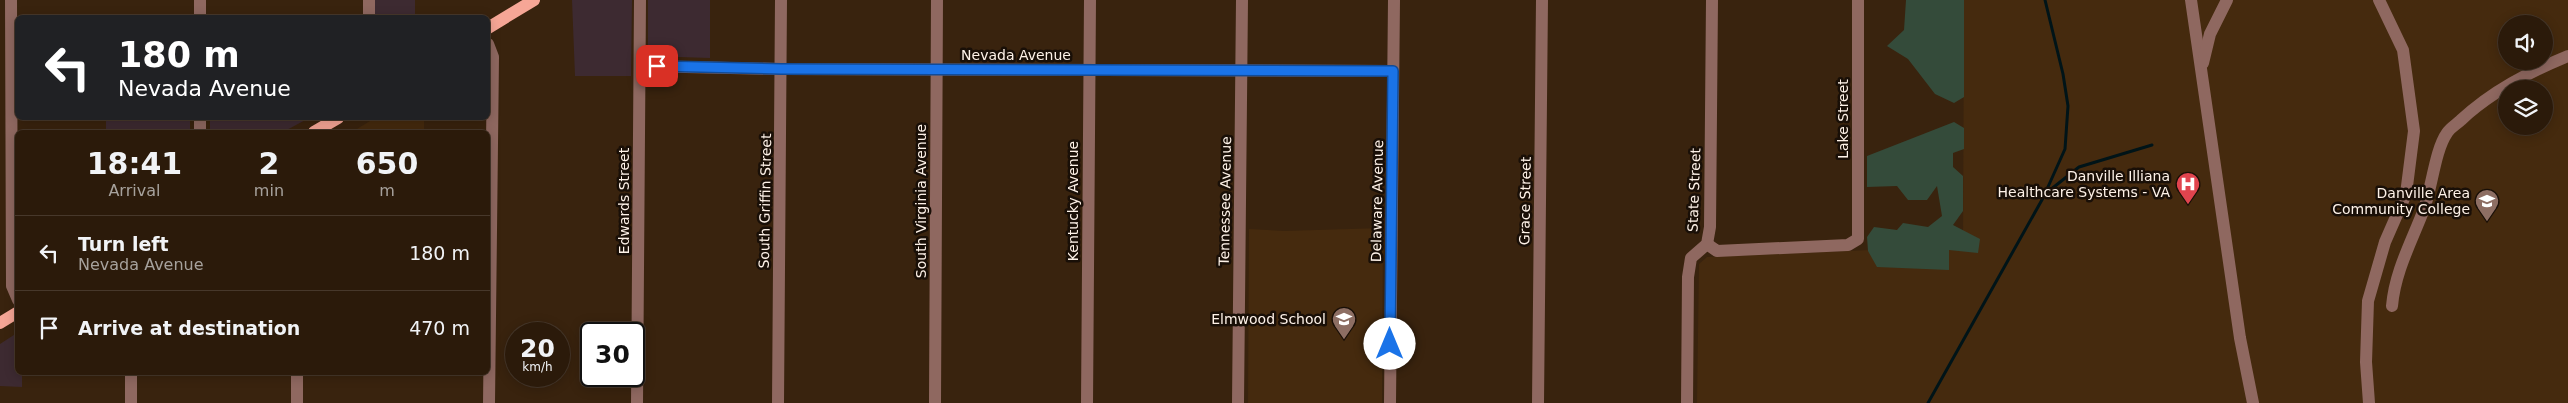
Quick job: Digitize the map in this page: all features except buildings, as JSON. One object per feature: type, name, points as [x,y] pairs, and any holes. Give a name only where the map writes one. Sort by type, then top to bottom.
[{"type":"main road","points":[[490,27],[534,0]]},
{"type":"main road","points":[[317,130],[335,120]]},
{"type":"main road","points":[[0,323],[15,314]]},
{"type":"street","points":[[11,0],[9,34],[12,286],[15,293]]},
{"type":"street","points":[[200,0],[200,15]]},
{"type":"street","points":[[368,15],[369,0]]},
{"type":"street","name":"Edwards Street","points":[[637,403],[640,0]]},
{"type":"street","name":"South Griffin Street","points":[[778,403],[781,0]]},
{"type":"street","name":"South Virginia Avenue","points":[[935,403],[938,0]]},
{"type":"street","name":"Kentucky Avenue","points":[[1087,403],[1090,0]]},
{"type":"street","name":"Tennessee Avenue","points":[[1238,403],[1242,0]]},
{"type":"street","name":"Delaware Avenue","points":[[1390,403],[1394,0]]},
{"type":"street","name":"Grace Street","points":[[1538,403],[1542,0]]},
{"type":"street","name":"State Street","points":[[1686,403],[1688,277],[1691,258],[1707,244],[1710,227],[1712,0]]},
{"type":"street","name":"Lake Street","points":[[1707,244],[1717,251],[1848,245],[1858,239],[1858,0]]},
{"type":"street","points":[[2191,0],[2238,329],[2253,403]]},
{"type":"street","points":[[2201,70],[2210,34],[2227,0]]},
{"type":"street","points":[[2369,403],[2366,362],[2368,302],[2385,242],[2406,194],[2414,131],[2403,50],[2379,0]]},
{"type":"street","points":[[490,49],[493,57],[490,316]]},
{"type":"street","points":[[2392,306],[2404,255],[2424,210],[2433,182],[2439,151],[2447,132],[2472,109],[2510,84],[2537,68],[2568,56]]},
{"type":"street","name":"Nevada Avenue","points":[[640,66],[781,69],[1393,71]]},
{"type":"street","points":[[131,375],[131,403]]},
{"type":"street","points":[[297,375],[297,403]]},
{"type":"street","points":[[489,375],[489,403]]},
{"type":"shaded area","points":[[374,0],[415,0],[415,15],[374,15]]},
{"type":"shaded area","points":[[572,0],[632,0],[631,76],[575,76]]},
{"type":"shaded area","points":[[648,0],[710,0],[710,58],[648,56]]},
{"type":"shaded area","name":"Danville Illiana Healthcare Systems - VA","points":[[1964,0],[2568,0],[2568,403],[1697,403],[1699,264],[1707,257],[1963,246]]},
{"type":"shaded area","points":[[106,120],[190,120],[190,130],[106,130]]},
{"type":"shaded area","points":[[210,120],[305,120],[287,130],[210,130]]},
{"type":"shaded area","points":[[372,120],[424,120],[424,130],[355,130]]},
{"type":"shaded area","points":[[1383,228],[1382,403],[1248,403],[1249,229],[1284,231]]},
{"type":"shaded area","points":[[15,334],[15,375],[22,375],[22,387],[0,386],[0,344]]},
{"type":"green space","points":[[1906,0],[1964,0],[1964,97],[1954,103],[1935,94],[1908,59],[1887,46],[1904,30]]},
{"type":"green space","points":[[1954,122],[1964,128],[1964,149],[1953,153],[1953,167],[1963,176],[1963,211],[1953,225],[1980,239],[1978,253],[1949,250],[1949,270],[1877,267],[1868,251],[1867,237],[1874,227],[1897,230],[1903,223],[1928,227],[1942,216],[1937,186],[1927,200],[1908,200],[1897,186],[1867,187],[1867,156]]},
{"type":"waterway","points":[[1928,403],[2043,198],[2065,149],[2068,106],[2063,74],[2045,0]]},
{"type":"waterway","points":[[2045,194],[2079,167],[2152,145]]},
{"type":"place","name":"Danville Illiana Healthcare Systems - VA","points":[[2188,205]]},
{"type":"place","name":"Danville Area Community College","points":[[2487,222]]},
{"type":"place","name":"Elmwood School","points":[[1344,340]]},
{"type":"route","points":[[657,66],[781,69],[1393,71],[1390,344]]}]
